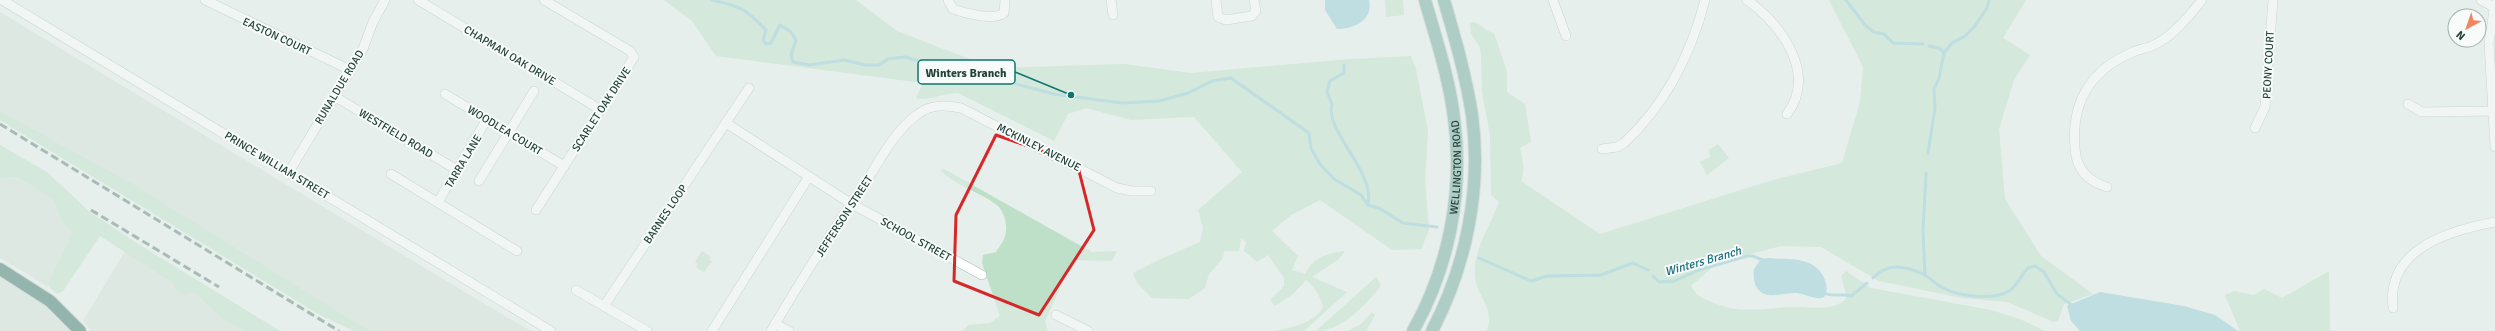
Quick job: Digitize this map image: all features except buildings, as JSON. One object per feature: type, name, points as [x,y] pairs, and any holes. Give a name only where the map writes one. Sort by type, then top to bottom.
[{"type":"highway","points":[[0,269],[50,301],[80,331]]},
{"type":"main road","name":"WELLINGTON ROAD","points":[[1413,331],[1425,310],[1439,272],[1452,222],[1457,179],[1454,117],[1447,77],[1426,0]]},
{"type":"main road","name":"WELLINGTON ROAD","points":[[1432,331],[1452,286],[1464,248],[1474,170],[1472,116],[1466,82],[1444,0]]},
{"type":"street","name":"PRINCE WILLIAM STREET","points":[[2,0],[551,331]]},
{"type":"street","name":"EASTON COURT","points":[[205,0],[350,70]]},
{"type":"street","name":"RUNALDUE ROAD","points":[[289,172],[363,49],[373,22],[385,0]]},
{"type":"street","name":"CHAPMAN OAK DRIVE","points":[[418,0],[601,110]]},
{"type":"street","name":"SCARLET OAK DRIVE","points":[[536,210],[634,60],[633,54],[544,0]]},
{"type":"street","points":[[948,0],[953,9],[979,15],[997,16],[1004,13],[1005,0]]},
{"type":"street","points":[[1111,0],[1113,15]]},
{"type":"street","points":[[1216,0],[1216,14],[1218,17],[1226,20],[1252,16],[1256,11],[1254,0]]},
{"type":"street","points":[[1553,0],[1566,36]]},
{"type":"street","points":[[1602,149],[1617,147],[1624,143],[1671,86],[1688,53],[1705,0]]},
{"type":"street","points":[[1748,0],[1766,15],[1780,31],[1794,57],[1799,79],[1798,96],[1787,114]]},
{"type":"street","points":[[2106,187],[2098,185],[2083,174],[2075,155],[2073,128],[2083,95],[2103,70],[2132,52],[2156,44],[2190,15],[2202,0]]},
{"type":"street","name":"PEONY COURT","points":[[2255,128],[2265,107],[2273,0]]},
{"type":"street","points":[[2481,0],[2494,5],[2489,43],[2495,147]]},
{"type":"street","name":"BARNES LOOP","points":[[604,306],[749,88]]},
{"type":"street","points":[[479,182],[534,91]]},
{"type":"street","name":"WOODLEA COURT","points":[[446,94],[564,166]]},
{"type":"street","name":"WESTFIELD ROAD","points":[[334,96],[457,170]]},
{"type":"street","points":[[2408,104],[2422,112],[2493,111]]},
{"type":"street","name":"MCKINLEY AVENUE","points":[[926,109],[948,105],[961,108],[1117,188],[1132,192],[1151,191]]},
{"type":"street","name":"JEFFERSON STREET","points":[[773,327],[850,203],[899,133],[907,123],[926,109]]},
{"type":"street","name":"TARRA LANE","points":[[438,202],[487,119]]},
{"type":"street","points":[[726,122],[808,178],[850,203]]},
{"type":"street","points":[[392,174],[517,251]]},
{"type":"street","points":[[712,331],[808,178]]},
{"type":"street","name":"SCHOOL STREET","points":[[850,203],[982,276]]},
{"type":"street","points":[[2393,308],[2391,293],[2396,276],[2414,254],[2428,243],[2454,232],[2495,222]]},
{"type":"street","points":[[576,290],[646,331]]},
{"type":"street","points":[[1056,315],[1088,331]]},
{"type":"street","points":[[773,327],[789,331]]},
{"type":"highlighted area","points":[[996,135],[1077,163],[1094,230],[1039,315],[954,281],[956,215]]},
{"type":"shaded area","points":[[0,12],[531,331],[370,331],[133,184],[0,111]]},
{"type":"shaded area","points":[[17,177],[53,199],[63,224],[73,232],[48,283],[50,288],[0,258],[0,178]]},
{"type":"shaded area","points":[[125,251],[173,283],[194,292],[221,318],[245,331],[91,331],[83,321]]},
{"type":"shaded area","points":[[0,276],[37,299],[71,331],[0,331]]},
{"type":"green space","points":[[664,0],[856,0],[897,31],[993,68],[1124,64],[1191,73],[1350,59],[1411,56],[1416,69],[1428,131],[1425,179],[1429,230],[1421,249],[1392,250],[1320,200],[1291,215],[1272,231],[1298,256],[1292,270],[1305,274],[1312,264],[1322,257],[1345,251],[1339,259],[1312,277],[1347,292],[1304,331],[1276,331],[1303,324],[1315,317],[1323,307],[1317,292],[1306,280],[1293,294],[1275,306],[1270,300],[1284,286],[1284,278],[1268,255],[1257,262],[1244,251],[1246,242],[1241,238],[1239,251],[1224,251],[1223,258],[1209,274],[1205,288],[1189,299],[1152,298],[1137,283],[1133,273],[1200,242],[1203,227],[1198,210],[1242,172],[1194,117],[1131,120],[1086,108],[1068,114],[1054,141],[958,93],[931,98],[916,98],[923,83],[716,56],[692,21]]},
{"type":"green space","points":[[1385,0],[1403,0],[1404,15],[1386,17]]},
{"type":"green space","points":[[1829,0],[2026,0],[2003,38],[2030,55],[2014,80],[1999,129],[2005,199],[2041,256],[2093,294],[2064,304],[2058,321],[2054,322],[2007,302],[1962,298],[1879,281],[1821,247],[1781,246],[1717,263],[1691,286],[1702,298],[1734,309],[1754,310],[1785,307],[1824,308],[1837,305],[1843,302],[1847,297],[1841,276],[1846,271],[1871,288],[1991,310],[2020,319],[2045,331],[1486,331],[1489,324],[1489,317],[1488,310],[1476,285],[1476,258],[1482,239],[1499,202],[1491,195],[1490,135],[1482,92],[1480,47],[1471,34],[1470,24],[1473,22],[1476,23],[1494,33],[1507,72],[1507,92],[1525,104],[1531,142],[1520,148],[1523,160],[1521,181],[1600,234],[1773,180],[1842,163],[1860,102],[1863,67]]},
{"type":"green space","points":[[0,111],[133,184],[370,331],[354,331],[320,315],[0,120]]},
{"type":"green space","points":[[1718,144],[1729,158],[1707,175],[1700,162],[1710,157],[1709,150]]},
{"type":"green space","points":[[0,145],[47,172],[90,212],[135,242],[280,331],[245,331],[221,318],[194,292],[185,295],[176,290],[173,283],[100,236],[63,291],[57,294],[50,288],[48,283],[73,232],[63,224],[53,199],[17,177],[0,178]]},
{"type":"green space","points":[[944,169],[1092,252],[1117,251],[1112,261],[1073,260],[1045,321],[1048,331],[963,331],[968,325],[990,323],[1000,316],[982,263],[983,255],[996,252],[1004,240],[1006,224],[1004,216],[998,206],[985,197],[954,181],[940,170]]},
{"type":"green space","points":[[702,251],[711,257],[709,260],[712,261],[704,272],[696,267],[698,264],[695,262]]},
{"type":"green space","points":[[2329,271],[2330,331],[2240,331],[2225,295],[2234,291],[2254,295],[2264,289],[2282,298]]},
{"type":"green space","points":[[1376,277],[1380,283],[1380,287],[1360,309],[1344,322],[1335,327],[1316,331]]},
{"type":"green space","points":[[1372,312],[1375,315],[1366,331],[1348,331],[1361,324]]},
{"type":"water","points":[[1325,0],[1369,0],[1370,7],[1365,18],[1361,22],[1344,29],[1337,29],[1325,10]]},
{"type":"water","points":[[1761,259],[1800,260],[1814,266],[1820,271],[1826,283],[1827,290],[1824,297],[1815,298],[1797,293],[1769,295],[1761,292],[1754,282],[1754,269]]},
{"type":"water","points":[[2100,292],[2184,306],[2215,315],[2238,331],[2080,331],[2071,321],[2067,306]]},
{"type":"waterway","name":"Winters Branch","points":[[712,0],[742,9],[753,17],[766,30],[763,40],[766,44],[771,43],[780,25],[790,31],[796,40],[791,55],[793,62],[810,65],[844,60],[865,65],[879,65],[888,59],[905,57],[922,62],[937,77],[948,82],[997,79],[1054,94],[1122,103],[1159,101],[1188,93],[1212,81],[1231,78],[1309,133],[1311,148],[1320,164],[1334,179],[1361,195],[1368,205],[1379,208],[1403,223],[1437,227]]},
{"type":"waterway","points":[[1846,0],[1866,26],[1874,32],[1884,34],[1893,43],[1923,44]]},
{"type":"waterway","points":[[1928,153],[1935,108],[1934,89],[1939,78],[1944,53],[1952,43],[1965,36],[1975,26],[1987,8],[1989,0]]},
{"type":"waterway","points":[[1929,46],[1939,48],[1944,53]]},
{"type":"waterway","points":[[1344,65],[1344,73],[1330,81],[1327,92],[1332,104],[1332,115],[1335,127],[1365,179],[1368,192],[1368,205]]},
{"type":"waterway","points":[[1925,276],[1923,231],[1926,173]]},
{"type":"waterway","name":"Winters Branch","points":[[1653,276],[1659,282],[1674,281],[1699,270],[1747,256],[1753,256],[1765,261]]},
{"type":"waterway","name":"Winters Branch","points":[[1479,258],[1531,281],[1547,276],[1601,275],[1633,263],[1648,270]]},
{"type":"waterway","name":"Winters Branch","points":[[1873,278],[1879,273],[1891,268],[1897,267],[1910,269],[1923,274],[1940,287],[1950,291],[1985,297],[1994,296],[2009,291],[2015,286],[2028,268],[2035,266],[2044,272],[2057,294],[2073,306]]},
{"type":"waterway","name":"Winters Branch","points":[[1822,292],[1829,295],[1851,296],[1867,283]]},
{"type":"railway","points":[[0,124],[339,331]]},
{"type":"railway","points":[[91,210],[219,287]]},
{"type":"place","name":"Winters Branch","points":[[1071,95]]}]
